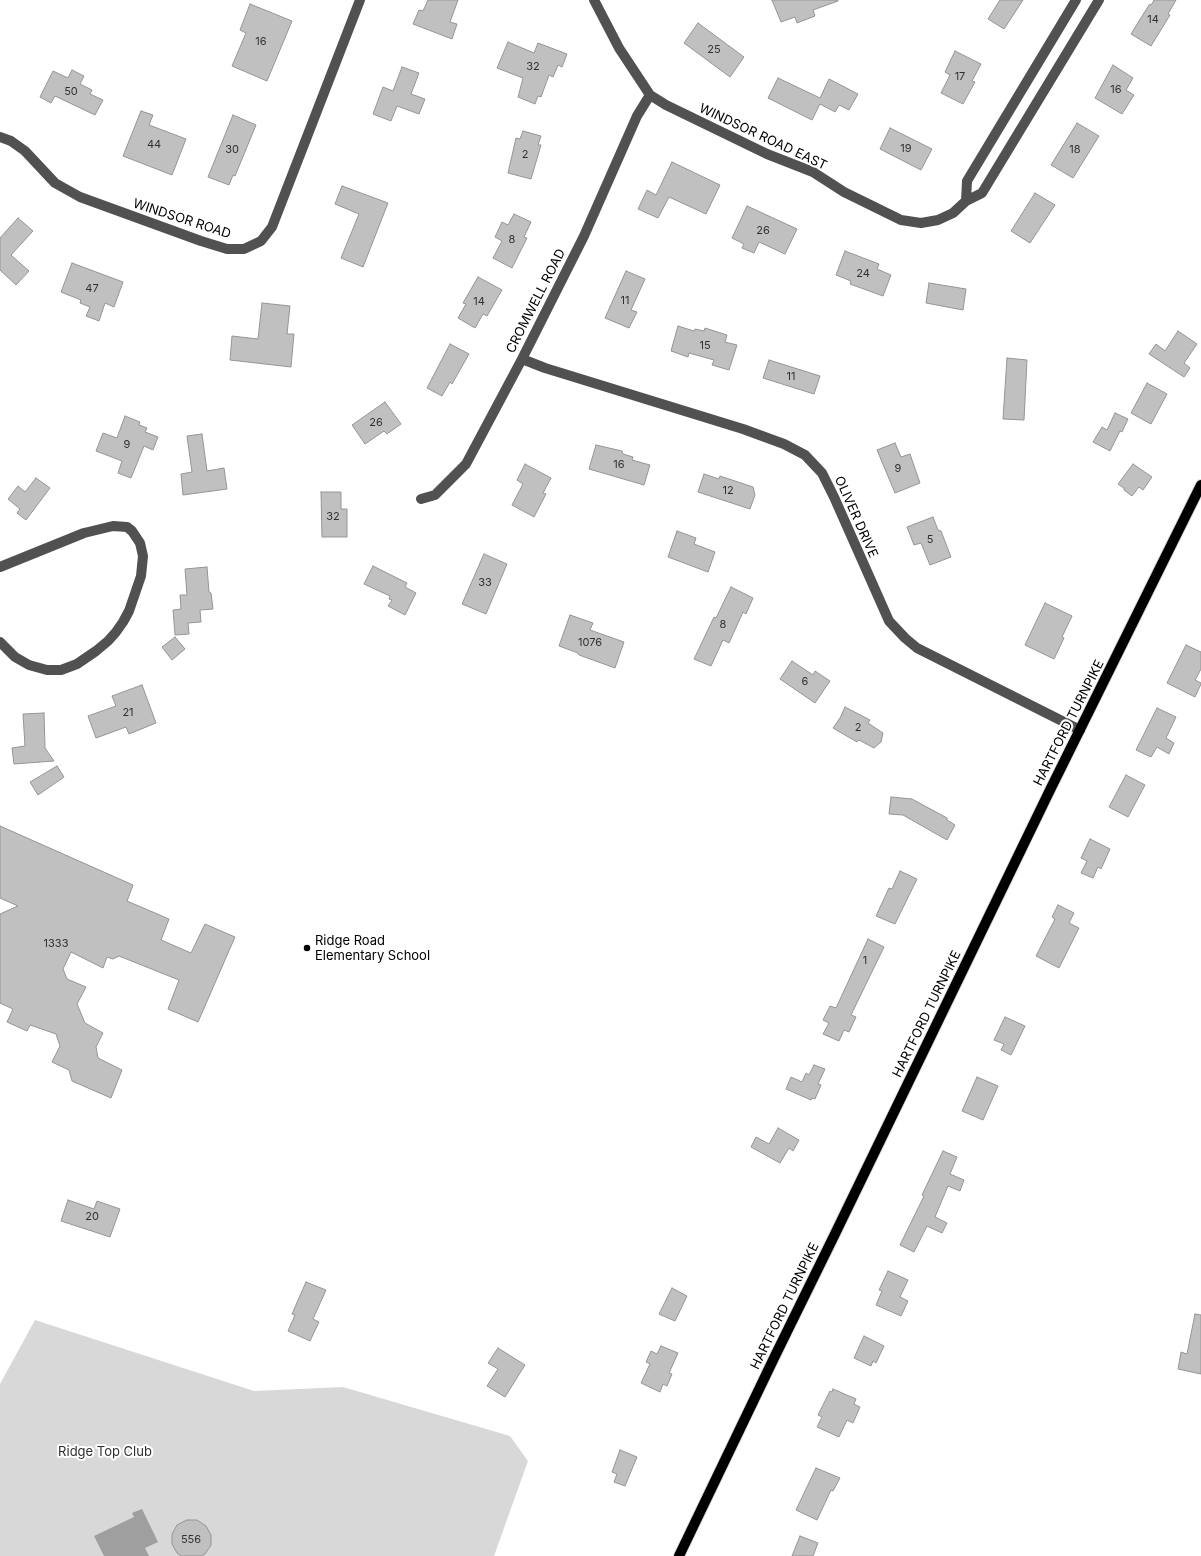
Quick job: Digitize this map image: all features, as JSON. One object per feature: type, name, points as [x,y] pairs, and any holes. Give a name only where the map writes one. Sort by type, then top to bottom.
[{"type":"main road","name":"HARTFORD TURNPIKE","points":[[679,1556],[764,1377],[1201,485]]},
{"type":"street","name":"WINDSOR ROAD","points":[[0,137],[11,141],[25,151],[55,183],[80,197],[201,241],[227,249],[244,249],[261,241],[272,227],[360,0]]},
{"type":"street","name":"WINDSOR ROAD EAST","points":[[594,0],[619,48],[650,95],[666,105],[767,154],[813,172],[844,192],[901,220],[920,223],[938,220],[953,213],[966,202],[982,193],[1099,0]]},
{"type":"street","points":[[966,202],[967,181],[1076,0]]},
{"type":"street","name":"CROMWELL ROAD","points":[[421,499],[436,495],[466,464],[522,359],[584,236],[636,116],[650,95]]},
{"type":"street","name":"OLIVER DRIVE","points":[[522,359],[545,368],[743,429],[784,444],[805,455],[822,473],[889,621],[904,638],[918,648],[1080,730]]},
{"type":"street","points":[[0,567],[84,533],[113,526],[127,527],[132,531],[140,543],[143,556],[141,576],[129,611],[123,622],[108,641],[77,664],[61,670],[47,670],[29,665],[15,657],[0,642]]},
{"type":"green space","name":"Ridge Top Club","points":[[35,1320],[254,1391],[343,1387],[510,1436],[528,1461],[494,1556],[0,1556],[0,1384]]},
{"type":"shaded area","points":[[142,1509],[158,1542],[145,1548],[149,1556],[104,1556],[94,1536],[134,1517],[132,1513]]},
{"type":"building","points":[[428,0],[458,0],[450,22],[457,24],[452,39],[413,24],[419,10],[423,11]]},
{"type":"building","points":[[772,0],[838,1],[813,10],[815,16],[797,23],[795,17],[781,22]]},
{"type":"building","points":[[1000,0],[1023,0],[1004,29],[988,19]]},
{"type":"building","points":[[1154,0],[1176,0],[1168,14],[1170,15],[1151,46],[1131,34],[1149,5],[1152,4]]},
{"type":"building","points":[[250,4],[292,21],[267,81],[232,66],[246,33],[240,30]]},
{"type":"building","points":[[698,23],[744,57],[730,77],[684,43]]},
{"type":"building","points":[[508,42],[534,53],[538,43],[567,54],[562,67],[558,65],[553,77],[549,75],[541,97],[538,96],[535,104],[518,97],[523,78],[497,68]]},
{"type":"building","points":[[955,51],[981,64],[972,81],[975,82],[963,104],[941,93],[950,75],[945,72]]},
{"type":"building","points":[[1113,65],[1133,78],[1126,90],[1134,95],[1122,114],[1095,98]]},
{"type":"building","points":[[402,67],[419,73],[411,94],[425,99],[419,114],[397,106],[391,121],[373,114],[383,87],[393,91]]},
{"type":"building","points":[[72,70],[84,76],[80,84],[92,90],[90,94],[103,100],[95,115],[55,96],[51,103],[40,97],[53,71],[68,78]]},
{"type":"building","points":[[778,78],[820,98],[829,79],[858,94],[849,110],[839,105],[835,112],[820,104],[812,120],[768,98]]},
{"type":"building","points":[[141,111],[153,115],[149,125],[186,139],[172,175],[123,156]]},
{"type":"building","points":[[233,115],[256,125],[235,176],[233,175],[229,185],[208,177]]},
{"type":"building","points":[[1077,123],[1099,136],[1073,178],[1051,165]]},
{"type":"building","points":[[890,128],[932,149],[921,170],[880,149]]},
{"type":"building","points":[[523,131],[541,136],[538,145],[541,145],[531,179],[508,173],[516,138],[520,139]]},
{"type":"building","points":[[672,162],[720,185],[706,214],[669,197],[658,218],[638,209],[647,190],[656,195]]},
{"type":"building","points":[[342,186],[388,203],[363,267],[341,258],[359,214],[335,204]]},
{"type":"building","points":[[1035,193],[1055,205],[1030,243],[1011,231]]},
{"type":"building","points":[[747,206],[797,229],[785,254],[759,242],[754,253],[742,248],[744,244],[732,238]]},
{"type":"building","points":[[514,214],[531,222],[524,237],[527,238],[512,268],[493,258],[502,241],[495,237],[502,222],[508,225]]},
{"type":"building","points":[[18,218],[33,231],[11,255],[29,271],[16,285],[0,270],[0,238]]},
{"type":"building","points":[[845,251],[879,264],[877,269],[891,275],[883,296],[850,284],[851,281],[836,275]]},
{"type":"building","points":[[72,263],[123,282],[114,307],[105,303],[99,321],[86,316],[90,307],[80,303],[81,300],[61,292]]},
{"type":"building","points":[[626,271],[645,279],[631,310],[637,312],[629,328],[605,318]]},
{"type":"building","points":[[478,277],[502,290],[487,316],[483,314],[475,328],[458,318],[466,304],[463,303]]},
{"type":"building","points":[[929,283],[966,289],[963,310],[926,303]]},
{"type":"building","points":[[262,303],[290,306],[287,334],[294,334],[291,367],[230,360],[232,336],[258,339]]},
{"type":"building","points":[[678,326],[694,331],[695,329],[704,331],[705,328],[727,335],[725,342],[737,345],[729,370],[712,365],[714,360],[689,353],[688,357],[671,351]]},
{"type":"building","points":[[1178,331],[1197,344],[1184,363],[1190,368],[1184,377],[1149,354],[1156,344],[1165,351]]},
{"type":"building","points":[[450,344],[469,354],[452,384],[450,382],[442,396],[427,388]]},
{"type":"building","points":[[1007,358],[1027,360],[1024,420],[1003,419]]},
{"type":"building","points":[[769,360],[820,376],[814,394],[763,378]]},
{"type":"building","points":[[1147,383],[1167,394],[1151,424],[1131,413]]},
{"type":"building","points":[[385,402],[401,424],[387,434],[384,431],[365,444],[352,425]]},
{"type":"building","points":[[1115,413],[1128,419],[1110,451],[1093,442],[1102,427],[1107,430]]},
{"type":"building","points":[[125,416],[140,422],[139,425],[147,428],[145,432],[158,437],[153,450],[144,446],[131,478],[118,473],[122,461],[96,451],[103,433],[117,438]]},
{"type":"building","points":[[202,434],[207,471],[224,468],[227,489],[183,495],[181,474],[192,472],[187,436]]},
{"type":"building","points":[[895,443],[901,457],[910,454],[920,483],[895,493],[877,450]]},
{"type":"building","points":[[596,445],[622,451],[623,454],[633,457],[632,460],[650,465],[644,485],[589,469]]},
{"type":"building","points":[[525,464],[551,478],[543,493],[546,494],[534,517],[512,505],[523,484],[517,480]]},
{"type":"building","points":[[1133,464],[1152,477],[1143,490],[1139,487],[1132,496],[1118,484]]},
{"type":"building","points":[[704,474],[719,479],[720,476],[753,487],[755,495],[750,509],[698,492]]},
{"type":"building","points":[[36,478],[50,488],[26,520],[17,513],[20,509],[8,499],[18,486],[25,492]]},
{"type":"building","points":[[321,492],[341,492],[341,509],[347,509],[347,537],[322,537]]},
{"type":"building","points":[[933,517],[938,530],[941,531],[951,557],[930,565],[921,543],[914,545],[907,527]]},
{"type":"building","points":[[677,531],[696,538],[694,544],[715,552],[708,572],[668,557]]},
{"type":"building","points":[[484,554],[507,564],[486,614],[462,604]]},
{"type":"building","points":[[373,566],[407,583],[405,587],[416,593],[405,615],[388,606],[392,600],[389,599],[390,596],[364,584]]},
{"type":"building","points":[[207,567],[209,592],[211,593],[213,609],[200,610],[201,622],[188,623],[189,634],[175,635],[173,610],[181,609],[180,595],[187,595],[185,569]]},
{"type":"building","points":[[731,587],[753,598],[746,614],[743,612],[729,643],[723,640],[711,666],[694,659],[714,617],[716,618]]},
{"type":"building","points":[[1045,603],[1072,616],[1054,659],[1025,645]]},
{"type":"building","points":[[570,615],[593,623],[590,630],[624,642],[615,668],[559,646]]},
{"type":"building","points":[[175,637],[185,649],[172,660],[162,647]]},
{"type":"building","points":[[1186,645],[1201,652],[1201,669],[1195,680],[1201,684],[1195,697],[1167,683]]},
{"type":"building","points":[[792,661],[813,675],[815,671],[830,681],[815,703],[780,679]]},
{"type":"building","points":[[142,685],[156,723],[129,734],[126,727],[96,738],[88,716],[116,706],[112,696]]},
{"type":"building","points":[[845,707],[870,720],[868,723],[883,733],[881,742],[874,748],[859,740],[857,742],[833,728]]},
{"type":"building","points":[[1157,708],[1176,717],[1166,738],[1174,743],[1169,754],[1157,747],[1151,757],[1136,750]]},
{"type":"building","points":[[44,713],[45,748],[54,761],[14,764],[12,748],[25,746],[23,714]]},
{"type":"building","points":[[57,766],[64,777],[38,795],[30,782]]},
{"type":"building","points":[[1126,775],[1145,785],[1128,817],[1109,807]]},
{"type":"building","points":[[891,797],[912,799],[947,818],[947,820],[955,825],[947,840],[903,815],[889,814]]},
{"type":"building","points":[[0,826],[133,885],[127,901],[169,919],[161,940],[191,953],[205,924],[235,937],[198,1022],[168,1009],[179,980],[119,956],[113,959],[107,957],[103,968],[71,952],[63,969],[67,979],[86,987],[77,1004],[85,1023],[103,1033],[96,1047],[98,1058],[122,1070],[111,1098],[72,1081],[69,1070],[52,1062],[60,1046],[56,1034],[30,1025],[27,1031],[7,1022],[13,1009],[0,1003],[0,914],[18,906],[0,898]]},
{"type":"building","points":[[1090,839],[1110,849],[1101,869],[1098,867],[1093,878],[1081,873],[1087,861],[1081,858]]},
{"type":"building","points":[[900,871],[917,879],[895,924],[876,916],[889,888],[892,889]]},
{"type":"building","points":[[1058,905],[1074,913],[1069,923],[1079,928],[1059,968],[1036,956],[1055,919],[1052,917]]},
{"type":"building","points":[[868,939],[884,947],[851,1015],[856,1017],[849,1032],[844,1030],[839,1041],[823,1034],[829,1023],[823,1020],[830,1006],[836,1008]]},
{"type":"building","points":[[1005,1017],[1025,1026],[1011,1055],[1001,1050],[1004,1044],[994,1040]]},
{"type":"building","points":[[814,1065],[825,1069],[818,1084],[821,1085],[815,1099],[812,1098],[811,1100],[786,1089],[791,1077],[802,1082],[806,1073],[809,1075]]},
{"type":"building","points":[[977,1077],[998,1086],[983,1120],[962,1111]]},
{"type":"building","points":[[778,1128],[799,1140],[793,1151],[789,1148],[780,1163],[751,1147],[756,1137],[769,1144]]},
{"type":"building","points":[[943,1151],[957,1157],[950,1174],[964,1180],[960,1191],[948,1186],[935,1217],[947,1223],[942,1233],[927,1226],[914,1252],[900,1245],[924,1196],[922,1195]]},
{"type":"building","points":[[68,1200],[94,1209],[97,1201],[120,1209],[110,1237],[61,1221]]},
{"type":"building","points":[[888,1271],[908,1280],[900,1297],[908,1301],[901,1316],[876,1305],[882,1291],[879,1290]]},
{"type":"building","points":[[306,1282],[326,1290],[313,1319],[319,1322],[310,1341],[288,1331],[295,1315],[292,1314]]},
{"type":"building","points":[[672,1288],[687,1296],[675,1321],[659,1314]]},
{"type":"building","points":[[1195,1314],[1201,1315],[1201,1374],[1178,1369],[1181,1352],[1187,1354]]},
{"type":"building","points":[[864,1336],[884,1346],[876,1363],[873,1361],[871,1366],[854,1358]]},
{"type":"building","points":[[661,1346],[678,1353],[669,1373],[672,1374],[667,1386],[663,1384],[660,1392],[641,1383],[650,1364],[646,1362],[651,1351],[657,1354]]},
{"type":"building","points":[[498,1348],[525,1365],[505,1397],[487,1386],[498,1369],[488,1363]]},
{"type":"building","points":[[833,1389],[856,1399],[854,1404],[860,1407],[853,1423],[847,1420],[839,1437],[817,1427],[822,1417],[818,1415],[830,1391],[832,1392]]},
{"type":"building","points":[[620,1450],[637,1457],[625,1486],[614,1482],[617,1474],[612,1472]]},
{"type":"building","points":[[816,1468],[840,1478],[833,1491],[831,1490],[817,1520],[796,1510]]},
{"type":"building","points":[[187,1520],[197,1520],[206,1526],[211,1535],[211,1545],[205,1554],[201,1556],[181,1556],[177,1553],[172,1544],[172,1534],[177,1525]]},
{"type":"building","points":[[800,1536],[818,1543],[813,1556],[792,1556]]},
{"type":"place","name":"Ridge Road Elementary School","points":[[307,948]]}]
